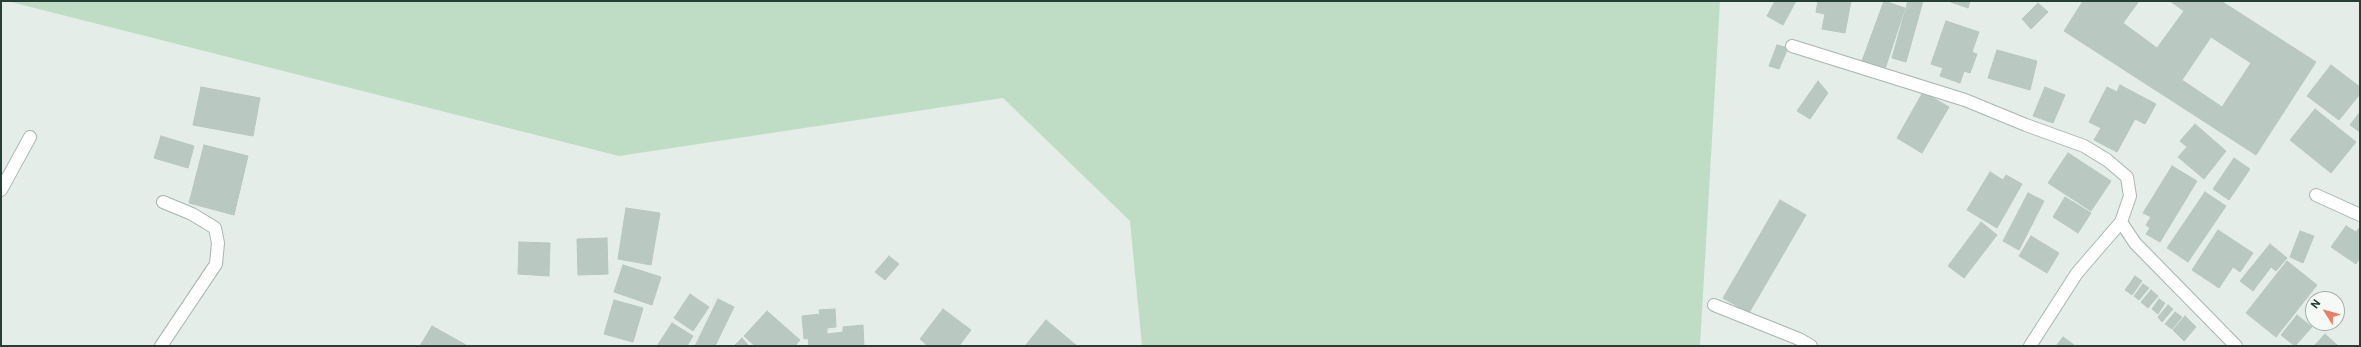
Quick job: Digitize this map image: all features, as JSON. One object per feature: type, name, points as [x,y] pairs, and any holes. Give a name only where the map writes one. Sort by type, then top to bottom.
[{"type":"street","points":[[1792,46],[1966,100],[2026,125],[2084,146],[2108,160],[2127,177],[2130,196],[2121,222],[2078,273],[2030,346]]},
{"type":"street","points":[[1,190],[30,137]]},
{"type":"street","points":[[2316,195],[2360,215]]},
{"type":"street","points":[[161,346],[216,264],[218,243],[215,228],[192,214],[163,202]]},
{"type":"street","points":[[2121,222],[2135,243],[2236,346]]},
{"type":"street","points":[[1714,306],[1799,339],[1811,346]]},
{"type":"green space","points":[[7,1],[1720,1],[1700,346],[1142,346],[1130,221],[1003,98],[619,156]]},
{"type":"building","points":[[1775,1],[1796,1],[1783,25],[1767,16]]},
{"type":"building","points":[[1818,1],[1851,1],[1845,33],[1822,29],[1825,14],[1816,12]]},
{"type":"building","points":[[1884,1],[1905,8],[1885,69],[1862,61]]},
{"type":"building","points":[[1908,1],[1923,1],[1906,62],[1892,58]]},
{"type":"building","points":[[1948,1],[1970,1],[1968,8]]},
{"type":"building","points":[[2083,1],[2139,1],[2123,23],[2157,48],[2184,11],[2170,1],[2221,1],[2316,62],[2256,155],[2064,31]],"holes":[[[2211,37],[2251,63],[2222,107],[2182,80]]]},
{"type":"building","points":[[2038,3],[2048,12],[2031,29],[2022,19]]},
{"type":"building","points":[[1946,21],[1979,32],[1972,52],[1977,54],[1970,73],[1964,71],[1960,83],[1940,76],[1943,68],[1931,64]]},
{"type":"building","points":[[1777,45],[1788,48],[1779,69],[1769,66]]},
{"type":"building","points":[[1997,50],[2037,61],[2030,90],[1988,78]]},
{"type":"building","points":[[2331,65],[2360,87],[2360,94],[2339,120],[2307,96]]},
{"type":"building","points":[[1818,81],[1828,93],[1810,119],[1797,111]]},
{"type":"building","points":[[2120,85],[2156,104],[2145,124],[2135,119],[2117,152],[2094,140],[2101,128],[2089,122],[2107,87],[2117,92]]},
{"type":"building","points":[[201,87],[260,98],[253,136],[193,125]]},
{"type":"building","points":[[2045,87],[2065,95],[2053,123],[2033,116]]},
{"type":"building","points":[[1923,92],[1949,107],[1922,153],[1897,138]]},
{"type":"building","points":[[2315,109],[2356,142],[2331,173],[2290,140]]},
{"type":"building","points":[[2360,112],[2360,132],[2350,125]]},
{"type":"building","points":[[2195,124],[2226,151],[2204,179],[2178,157],[2187,147],[2180,141]]},
{"type":"building","points":[[161,136],[194,146],[188,168],[154,158]]},
{"type":"building","points":[[204,145],[248,156],[234,215],[189,203]]},
{"type":"building","points":[[2068,153],[2111,181],[2091,211],[2048,183]]},
{"type":"building","points":[[2234,158],[2250,169],[2229,200],[2213,189]]},
{"type":"building","points":[[2172,166],[2197,181],[2160,242],[2146,234],[2150,228],[2146,225],[2151,217],[2143,213]]},
{"type":"building","points":[[1990,172],[2003,180],[2006,175],[2022,184],[1997,228],[1967,210]]},
{"type":"building","points":[[2205,192],[2226,206],[2188,262],[2167,248]]},
{"type":"building","points":[[2028,193],[2044,201],[2019,250],[2003,241]]},
{"type":"building","points":[[2065,197],[2091,213],[2078,233],[2053,217]]},
{"type":"building","points":[[1780,200],[1806,215],[1749,313],[1723,298]]},
{"type":"building","points":[[626,208],[660,213],[651,265],[618,259]]},
{"type":"building","points":[[1981,222],[1997,235],[1964,278],[1948,266]]},
{"type":"building","points":[[2346,226],[2356,232],[2360,227],[2360,257],[2356,264],[2331,247]]},
{"type":"building","points":[[2218,230],[2253,253],[2240,272],[2233,267],[2219,288],[2192,270]]},
{"type":"building","points":[[2300,231],[2314,236],[2303,263],[2290,257]]},
{"type":"building","points":[[2031,236],[2059,253],[2047,273],[2019,256]]},
{"type":"building","points":[[607,238],[608,274],[578,275],[577,239]]},
{"type":"building","points":[[519,242],[550,243],[549,276],[518,274]]},
{"type":"building","points":[[2270,244],[2287,258],[2276,271],[2271,267],[2253,291],[2240,281]]},
{"type":"building","points":[[889,256],[899,264],[885,280],[875,272]]},
{"type":"building","points":[[2287,261],[2317,285],[2312,291],[2305,291],[2305,300],[2276,337],[2246,313]]},
{"type":"building","points":[[623,265],[661,277],[652,305],[614,292]]},
{"type":"building","points":[[2135,276],[2142,281],[2132,295],[2125,290]]},
{"type":"building","points":[[2143,284],[2149,288],[2139,300],[2134,296]]},
{"type":"building","points":[[2151,290],[2158,296],[2148,308],[2141,302]]},
{"type":"building","points":[[690,294],[709,307],[693,331],[674,318]]},
{"type":"building","points":[[718,299],[734,307],[715,346],[695,346]]},
{"type":"building","points":[[2159,299],[2165,303],[2158,314],[2152,309]]},
{"type":"building","points":[[614,300],[643,308],[633,342],[604,334]]},
{"type":"building","points":[[2168,305],[2173,309],[2162,322],[2158,317]]},
{"type":"building","points":[[835,309],[836,327],[827,328],[827,334],[843,332],[843,327],[863,325],[864,346],[809,346],[808,338],[804,339],[802,316],[820,314],[819,310]]},
{"type":"building","points":[[943,309],[971,330],[959,346],[928,346],[920,339]]},
{"type":"building","points":[[767,311],[800,340],[795,346],[755,346],[744,336]]},
{"type":"building","points":[[2175,312],[2182,317],[2172,329],[2165,324]]},
{"type":"building","points":[[2297,315],[2305,321],[2305,331],[2308,331],[2295,346],[2281,335]]},
{"type":"building","points":[[2185,316],[2196,327],[2184,341],[2173,330]]},
{"type":"building","points":[[1046,320],[1077,346],[1025,346]]},
{"type":"building","points":[[672,323],[693,336],[687,346],[657,346]]},
{"type":"building","points":[[432,326],[466,345],[420,346]]},
{"type":"building","points":[[2325,334],[2338,346],[2314,346]]},
{"type":"building","points":[[2063,337],[2074,345],[2056,346]]},
{"type":"building","points":[[742,338],[749,346],[734,346]]}]
